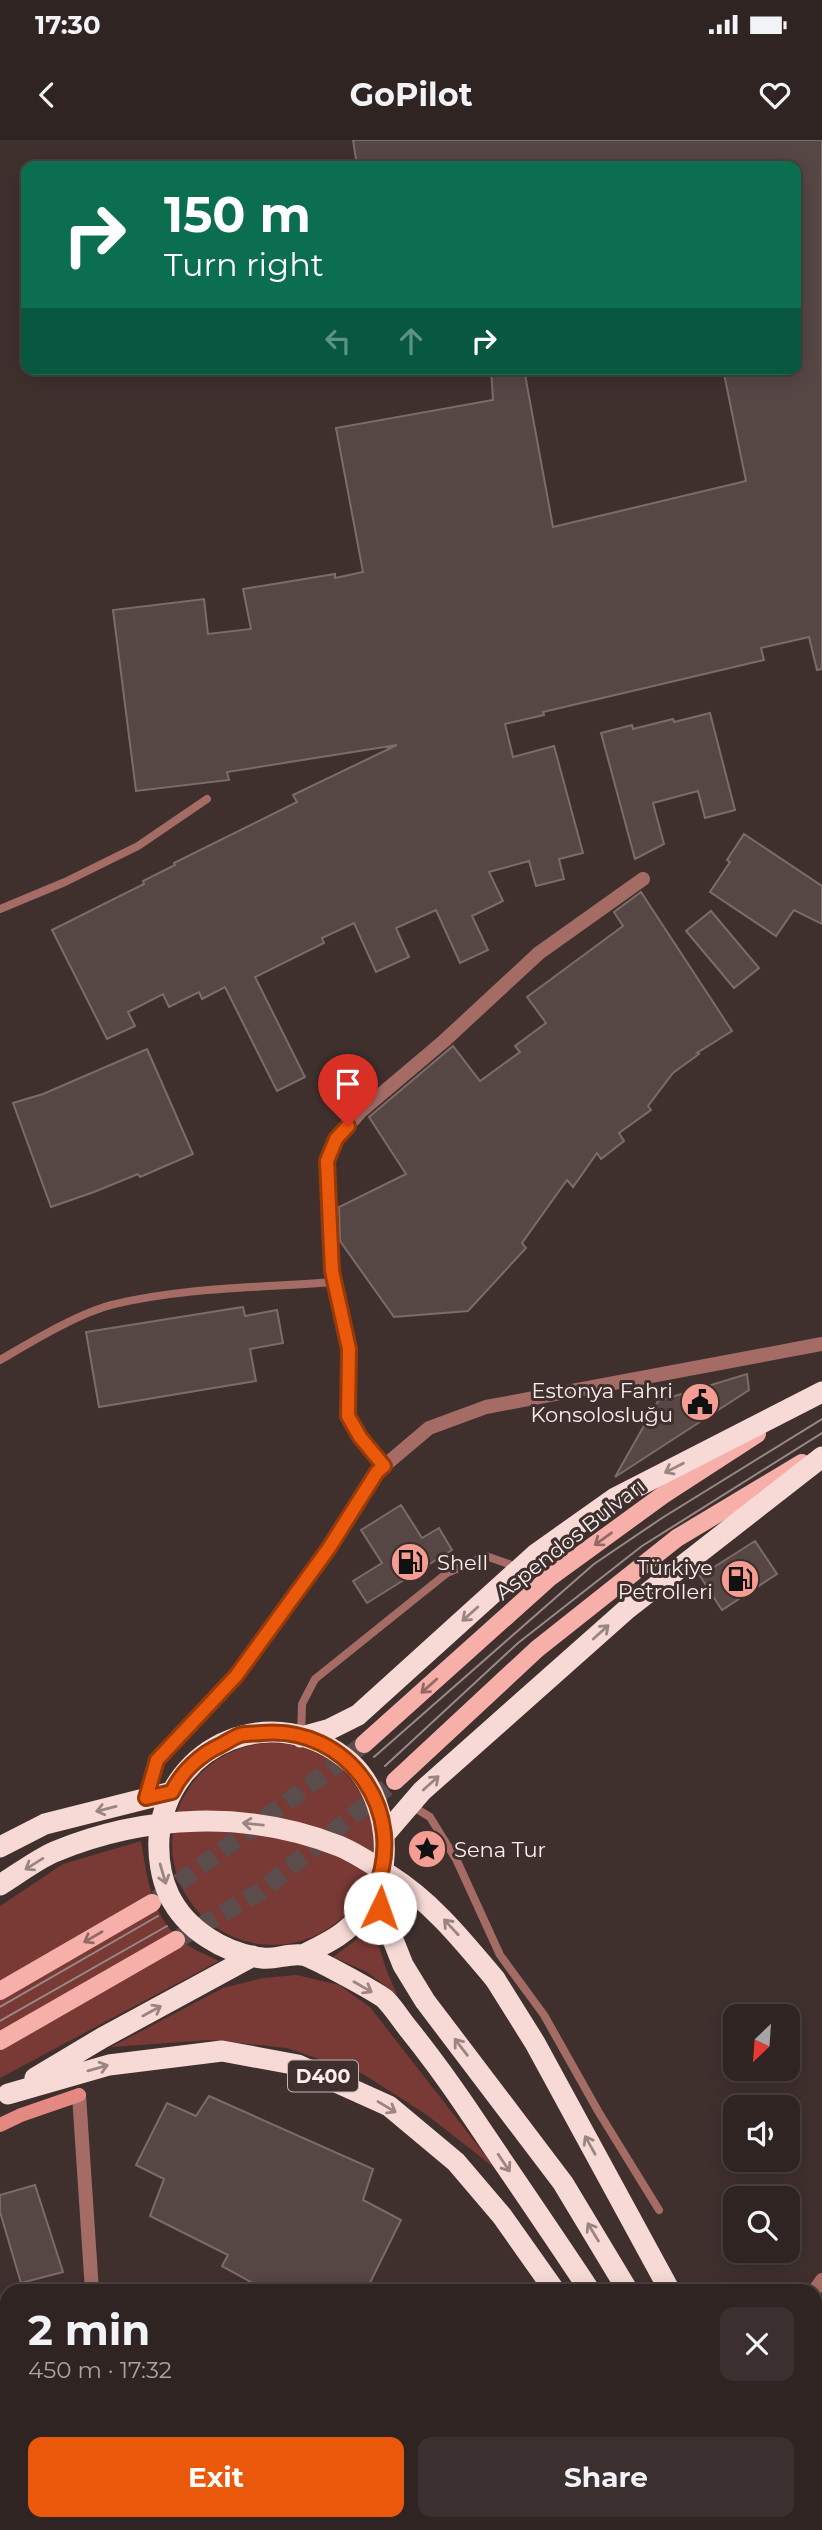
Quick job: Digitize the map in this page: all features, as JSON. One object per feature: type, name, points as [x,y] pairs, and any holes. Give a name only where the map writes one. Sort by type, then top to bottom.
[{"type":"highway","points":[[301,1737],[330,1729],[358,1715],[536,1554],[615,1498],[822,1392]]},
{"type":"highway","points":[[386,1834],[422,1791],[626,1609],[822,1454]]},
{"type":"highway","points":[[280,1731],[301,1737],[319,1741],[352,1763],[375,1796],[386,1834],[383,1873],[366,1910],[339,1938],[303,1955],[263,1959],[225,1949],[192,1927],[169,1894],[158,1856],[161,1817],[177,1781],[205,1752],[241,1735],[280,1731]]},
{"type":"highway","points":[[0,1847],[45,1824],[172,1792]]},
{"type":"highway","points":[[0,1885],[53,1853],[124,1828],[184,1821],[278,1827],[341,1847],[392,1877],[447,1922],[495,1979],[535,2043],[666,2284]]},
{"type":"highway","points":[[374,1892],[403,1965],[425,2001],[563,2183],[624,2284]]},
{"type":"highway","points":[[303,1955],[384,1999],[435,2062],[585,2284]]},
{"type":"highway","name":"D400","points":[[4,2096],[102,2038],[253,1956]]},
{"type":"highway","name":"D400","points":[[4,2096],[109,2065],[222,2052],[298,2065],[389,2106],[456,2162],[502,2216],[550,2284]]},
{"type":"main road","name":"Aspendos Bulvarı","points":[[364,1744],[549,1578],[663,1495],[822,1392]]},
{"type":"main road","points":[[395,1781],[537,1649],[677,1538],[822,1454]]},
{"type":"main road","points":[[0,1990],[152,1903]]},
{"type":"main road","points":[[0,2041],[176,1940]]},
{"type":"street","points":[[384,1466],[360,1437],[348,1416],[349,1349],[334,1282],[327,1161],[336,1139],[360,1112],[444,1041],[539,953],[643,879]]},
{"type":"street","points":[[146,1798],[157,1760],[236,1676],[329,1548],[377,1472],[429,1428],[486,1407],[822,1344]]},
{"type":"street","points":[[0,2125],[20,2115],[79,2095],[92,2284]]},
{"type":"lane","points":[[0,909],[65,882],[138,846],[207,799]]},
{"type":"lane","points":[[0,1360],[48,1333],[108,1306],[169,1293],[334,1282]]},
{"type":"lane","points":[[301,1737],[302,1704],[315,1679],[447,1573],[486,1556],[520,1569]]},
{"type":"lane","points":[[410,1805],[430,1817],[437,1828],[457,1861],[500,1955],[544,2015],[597,2111],[659,2210]]},
{"type":"shaded area","points":[[273,1743],[312,1751],[329,1760],[344,1773],[357,1788],[366,1805],[374,1844],[366,1883],[357,1900],[344,1915],[329,1928],[312,1937],[273,1945],[234,1937],[217,1928],[202,1915],[189,1900],[180,1883],[172,1844],[180,1805],[189,1788],[202,1773],[217,1760],[234,1751]]},
{"type":"shaded area","points":[[141,1841],[152,1895],[163,1919],[185,1943],[219,1961],[0,2078],[0,1906],[63,1864]]},
{"type":"shaded area","points":[[372,1923],[397,1995],[367,1972],[333,1957],[357,1939]]},
{"type":"shaded area","points":[[297,1975],[339,1985],[370,2007],[496,2169],[427,2115],[363,2074],[287,2048],[210,2040],[111,2047],[223,1988],[263,1978]]},
{"type":"building","points":[[353,140],[822,140],[822,669],[817,670],[809,637],[761,648],[764,660],[543,712],[544,715],[505,724],[513,757],[554,746],[583,853],[559,859],[564,879],[536,886],[529,861],[489,872],[503,901],[472,916],[488,950],[460,963],[436,910],[396,928],[409,957],[376,972],[354,923],[322,938],[324,943],[255,977],[305,1077],[277,1091],[225,987],[202,999],[199,992],[169,1007],[163,994],[128,1012],[135,1026],[107,1039],[52,930],[144,884],[143,881],[175,865],[174,863],[297,802],[293,795],[397,745],[227,772],[229,780],[136,791],[113,610],[204,599],[208,634],[251,629],[243,589],[363,572],[336,428],[493,400],[491,375],[525,375],[553,527],[746,481],[724,375],[801,375],[801,161],[356,161]]},
{"type":"building","points":[[710,713],[735,810],[705,818],[698,791],[653,803],[664,844],[635,859],[601,733],[632,725],[633,729],[673,719],[674,722]]},
{"type":"building","points":[[744,834],[822,886],[822,924],[794,910],[776,936],[710,892]]},
{"type":"building","points":[[641,892],[732,1031],[697,1053],[699,1054],[673,1073],[648,1106],[651,1110],[619,1133],[624,1141],[601,1159],[597,1153],[573,1187],[567,1180],[522,1243],[526,1248],[468,1311],[394,1317],[340,1241],[339,1207],[406,1174],[369,1117],[453,1046],[480,1081],[520,1052],[515,1046],[546,1023],[527,997],[623,926],[614,912]]},
{"type":"building","points":[[711,911],[759,968],[734,988],[686,931]]},
{"type":"building","points":[[147,1049],[193,1154],[140,1177],[138,1174],[51,1207],[13,1103],[43,1094]]},
{"type":"building","points":[[243,1307],[245,1316],[277,1310],[283,1343],[250,1349],[256,1381],[99,1407],[86,1332]]},
{"type":"building","points":[[747,1374],[749,1390],[615,1477],[658,1401]]},
{"type":"building","points":[[401,1505],[422,1538],[439,1528],[452,1550],[367,1603],[353,1581],[382,1563],[361,1530]]},
{"type":"building","points":[[755,1541],[777,1574],[722,1610],[700,1576]]},
{"type":"building","points":[[209,2096],[373,2169],[363,2200],[401,2220],[369,2284],[254,2284],[222,2266],[228,2255],[150,2216],[164,2179],[136,2165],[167,2103],[196,2116]]},
{"type":"building","points":[[35,2185],[63,2272],[21,2283],[0,2212],[0,2195]]},
{"type":"tunnel","points":[[157,1899],[364,1744]]},
{"type":"tunnel","points":[[176,1940],[261,1891],[395,1781]]},
{"type":"tram line","points":[[374,1757],[594,1564],[662,1518],[822,1419]]},
{"type":"tram line","points":[[385,1766],[518,1643],[642,1546],[822,1433]]},
{"type":"tram line","points":[[0,2007],[158,1916]]},
{"type":"tram line","points":[[0,2021],[167,1926]]},
{"type":"place","name":"Estonya Fahri Konsolosluğu","points":[[700,1402]]},
{"type":"place","name":"Shell","points":[[410,1562]]},
{"type":"place","name":"Türkiye Petrolleri","points":[[740,1579]]},
{"type":"place","name":"Sena Tur","points":[[427,1849]]},
{"type":"route","points":[[348,1126],[336,1139],[327,1161],[332,1271],[349,1349],[348,1416],[360,1437],[384,1466],[377,1472],[329,1548],[236,1676],[157,1760],[146,1798],[172,1792],[177,1781],[205,1752],[241,1735],[280,1731],[319,1741],[352,1763],[375,1796],[386,1834],[383,1873],[374,1892],[380,1908]]}]
